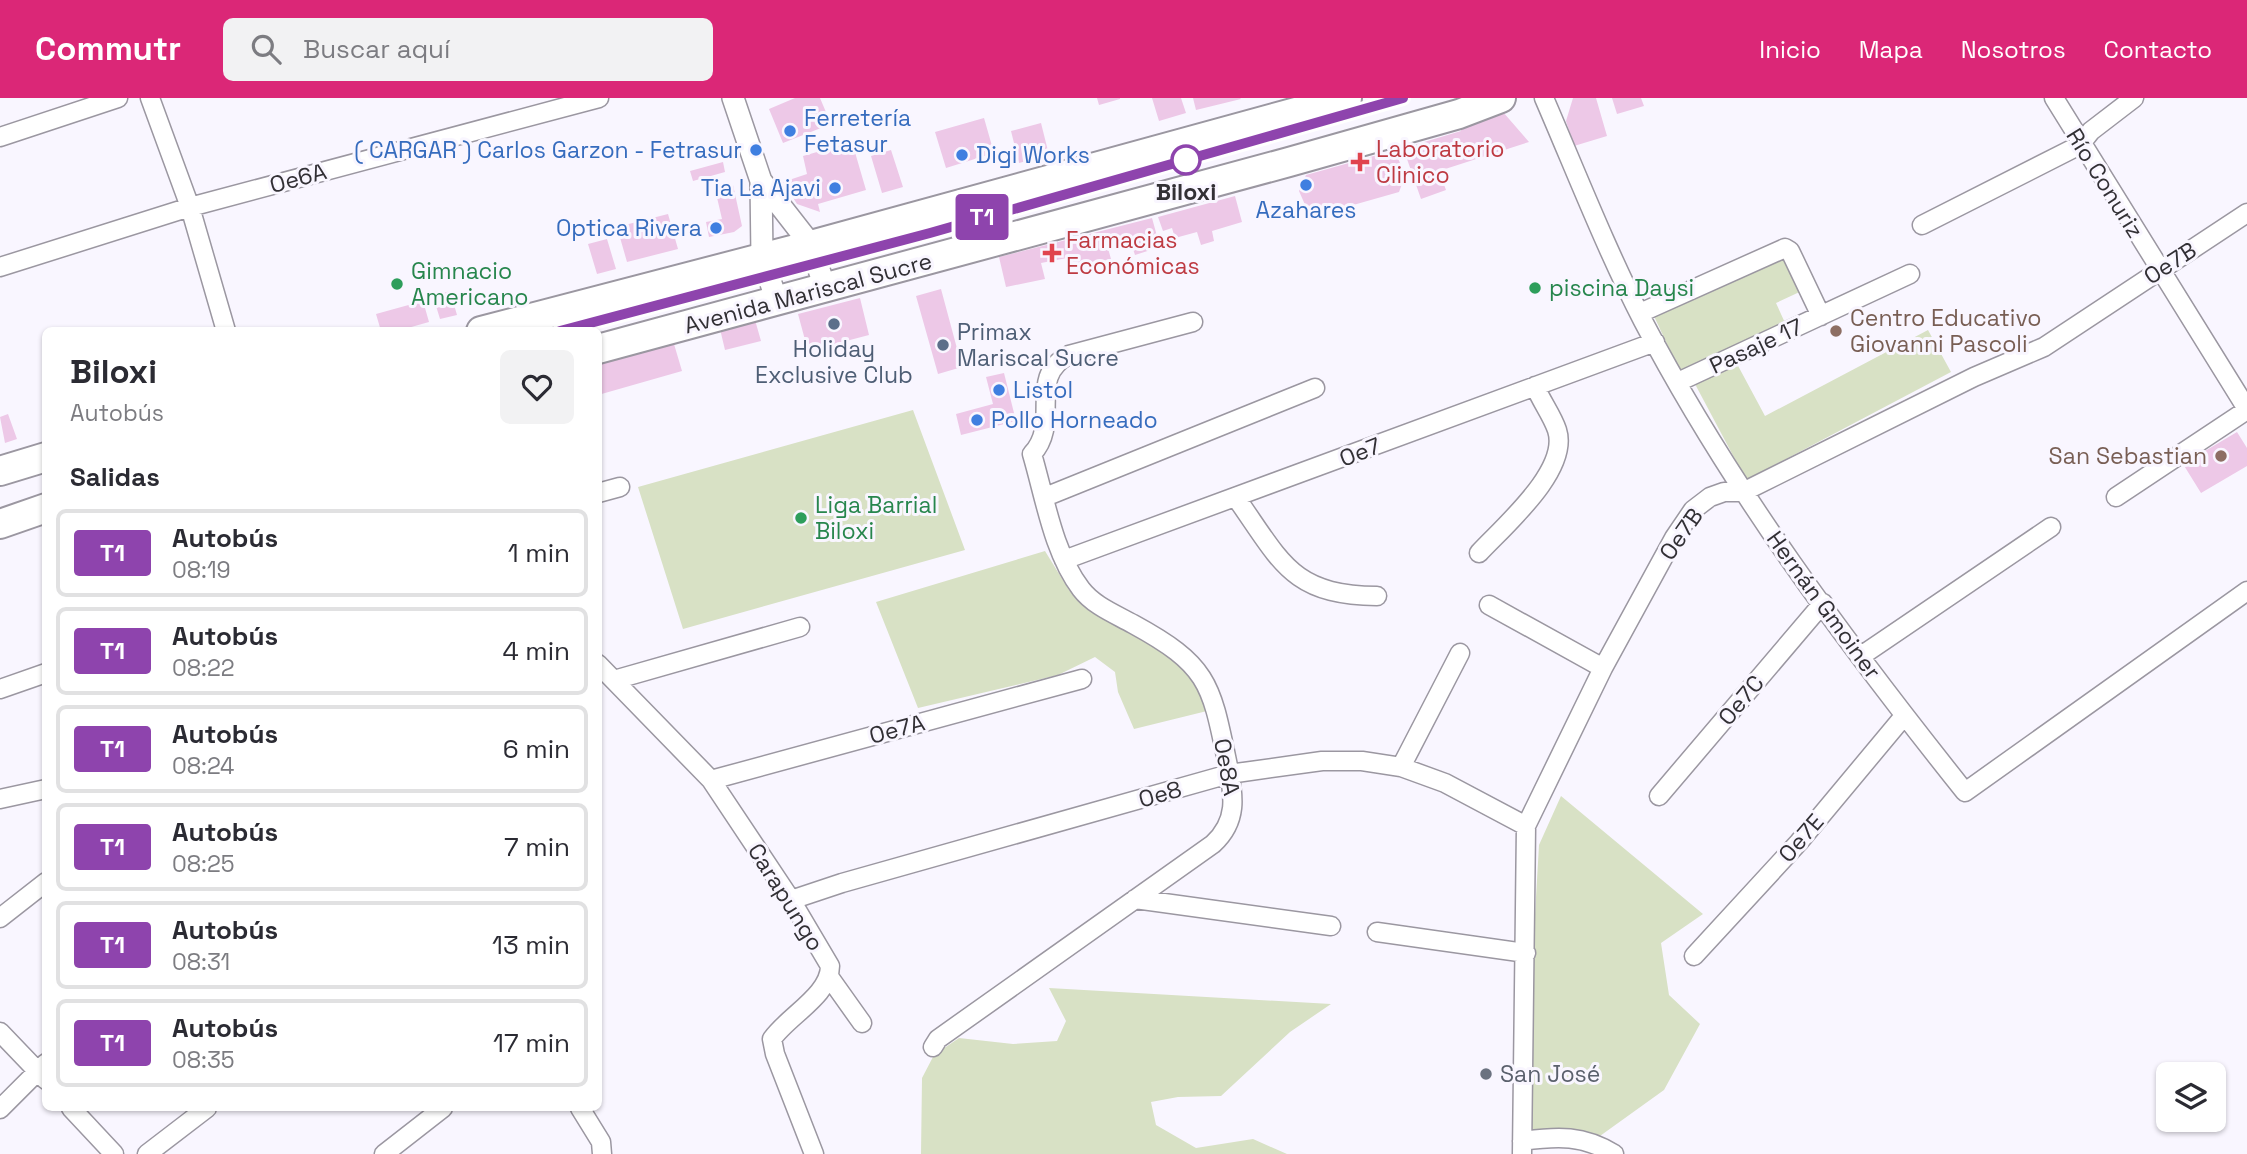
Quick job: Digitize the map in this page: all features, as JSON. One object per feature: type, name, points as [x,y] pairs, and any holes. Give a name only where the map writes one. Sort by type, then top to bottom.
[{"type":"main road","name":"Avenida Mariscal Sucre","points":[[496,327],[811,246],[1313,103],[1347,98]]},
{"type":"main road","name":"Avenida Mariscal Sucre","points":[[602,348],[1433,122],[1501,98]]},
{"type":"main road","points":[[0,471],[42,458]]},
{"type":"main road","points":[[0,524],[42,509]]},
{"type":"street","points":[[0,137],[118,98]]},
{"type":"street","points":[[150,98],[190,207],[225,327]]},
{"type":"street","name":"Oe6A","points":[[0,267],[190,207],[599,98]]},
{"type":"street","points":[[733,98],[761,181],[762,257],[777,301]]},
{"type":"street","name":"Hernán Gmoiner","points":[[1544,98],[1640,313],[1743,492],[1904,716],[1965,792],[2247,591]]},
{"type":"street","name":"Río Conuriz","points":[[2054,98],[2080,145],[2247,409]]},
{"type":"street","points":[[1922,225],[2080,145],[2091,131],[2134,98]]},
{"type":"street","points":[[761,181],[811,246],[825,288]]},
{"type":"street","name":"Oe7B","points":[[1522,1147],[1526,826],[1603,667],[1674,538],[1693,510],[1710,497],[1724,492],[1743,492],[1974,377],[2044,347],[2247,213]]},
{"type":"street","points":[[1640,313],[1785,248],[1790,250],[1821,316]]},
{"type":"street","name":"Pasaje 17","points":[[1678,382],[1910,274]]},
{"type":"street","name":"Oe8A","points":[[933,1048],[938,1039],[1220,837],[1230,822],[1233,811],[1229,774],[1214,699],[1205,680],[1166,642],[1095,603],[1082,590],[1064,560],[1032,454],[1044,435],[1047,378],[1055,362],[1069,355],[1193,322]]},
{"type":"street","name":"Oe7","points":[[1064,560],[1237,499],[1655,342]]},
{"type":"street","points":[[1479,553],[1545,479],[1557,458],[1557,430],[1535,386]]},
{"type":"street","points":[[1045,497],[1315,387]]},
{"type":"street","points":[[2116,497],[2247,409]]},
{"type":"street","points":[[602,492],[620,486]]},
{"type":"street","points":[[1237,499],[1278,558],[1297,576],[1340,595],[1377,596]]},
{"type":"street","points":[[1861,656],[2051,527]]},
{"type":"street","name":"Oe7C","points":[[1659,796],[1823,603]]},
{"type":"street","points":[[1489,605],[1603,667]]},
{"type":"street","points":[[614,680],[800,627]]},
{"type":"street","points":[[1401,767],[1460,653]]},
{"type":"street","name":"Carapungo","points":[[602,668],[711,780],[791,900],[830,966],[830,978],[782,1025],[772,1039],[775,1054],[814,1154]]},
{"type":"street","points":[[0,689],[42,674]]},
{"type":"street","name":"Oe7A","points":[[711,780],[1083,679]]},
{"type":"street","name":"Oe7E","points":[[1694,956],[1799,842],[1904,716]]},
{"type":"street","name":"Oe8","points":[[791,900],[842,883],[1229,774],[1322,761],[1362,761],[1401,767],[1445,783],[1526,826]]},
{"type":"street","points":[[0,799],[42,790]]},
{"type":"street","points":[[0,918],[42,885]]},
{"type":"street","points":[[1135,899],[1331,926]]},
{"type":"street","points":[[1377,932],[1526,953]]},
{"type":"street","points":[[830,978],[862,1023]]},
{"type":"street","points":[[0,1032],[42,1071],[0,1109]]},
{"type":"street","points":[[74,1111],[114,1154]]},
{"type":"street","points":[[147,1154],[203,1111]]},
{"type":"street","points":[[383,1154],[439,1111]]},
{"type":"street","points":[[582,1111],[601,1142],[602,1154]]},
{"type":"street","points":[[1522,1147],[1570,1136],[1593,1141],[1614,1154]]},
{"type":"green space","points":[[1788,251],[1806,289],[1776,303],[1786,325],[1681,374],[1653,314]]},
{"type":"green space","points":[[1928,330],[1951,372],[1746,480],[1695,384],[1736,362],[1765,416]]},
{"type":"green space","name":"Liga Barrial Biloxi","points":[[913,410],[965,550],[683,629],[638,487]]},
{"type":"green space","points":[[1045,551],[1069,590],[1085,605],[1146,638],[1194,679],[1207,711],[1134,729],[1118,692],[1115,672],[1095,657],[1058,675],[918,708],[876,602]]},
{"type":"green space","points":[[1561,796],[1703,914],[1661,943],[1669,995],[1700,1024],[1664,1090],[1593,1141],[1522,1141],[1539,845]]},
{"type":"green space","points":[[1049,988],[1331,1004],[1290,1032],[1221,1096],[1178,1097],[1151,1102],[1156,1125],[1196,1148],[1253,1139],[1287,1154],[921,1154],[922,1078],[934,1055],[959,1038],[1013,1044],[1057,1041],[1066,1021]]},
{"type":"building","points":[[795,98],[820,98],[831,124],[783,143],[769,109]]},
{"type":"building","points":[[1097,98],[1120,98],[1120,99],[1099,105]]},
{"type":"building","points":[[1152,98],[1181,98],[1186,113],[1159,121]]},
{"type":"building","points":[[1193,98],[1240,98],[1241,99],[1196,110]]},
{"type":"building","points":[[1573,98],[1596,98],[1607,136],[1574,146],[1566,121]]},
{"type":"building","points":[[1612,98],[1641,98],[1644,106],[1617,114]]},
{"type":"building","points":[[1503,112],[1529,142],[1439,171],[1446,190],[1421,199],[1407,159],[1414,145],[1461,131],[1458,121]]},
{"type":"building","points":[[984,118],[994,153],[946,168],[935,132]]},
{"type":"building","points":[[1041,123],[1049,155],[1019,163],[1011,131]]},
{"type":"building","points":[[852,142],[866,190],[818,204],[820,212],[797,204],[783,182],[807,174],[803,156]]},
{"type":"building","points":[[891,150],[903,187],[882,193],[871,156]]},
{"type":"building","points":[[1388,152],[1398,158],[1405,176],[1399,192],[1318,215],[1306,207],[1299,191],[1306,175]]},
{"type":"building","points":[[723,162],[725,172],[693,181],[690,171]]},
{"type":"building","points":[[733,185],[742,226],[734,232],[709,237],[706,222],[722,219],[715,189]]},
{"type":"building","points":[[1235,196],[1242,222],[1212,231],[1214,241],[1201,245],[1197,232],[1175,238],[1172,228],[1163,231],[1158,217]]},
{"type":"building","points":[[668,214],[678,249],[627,262],[617,227]]},
{"type":"building","points":[[1152,218],[1160,247],[1135,255],[1130,240],[1107,245],[1111,259],[1070,269],[1067,258],[1041,263],[1045,279],[1006,287],[999,257]]},
{"type":"building","points":[[607,239],[616,269],[597,274],[588,244]]},
{"type":"building","name":"Primax Mariscal Sucre","points":[[941,289],[962,367],[938,374],[916,296]]},
{"type":"building","points":[[450,291],[457,315],[440,319],[433,296]]},
{"type":"building","name":"Holiday Exclusive Club","points":[[860,298],[869,335],[808,351],[798,314]]},
{"type":"building","points":[[423,301],[429,322],[411,327],[380,327],[376,314]]},
{"type":"building","points":[[755,320],[761,341],[725,350],[720,329]]},
{"type":"building","points":[[674,344],[682,371],[602,394],[602,364]]},
{"type":"building","points":[[1004,373],[1016,421],[961,435],[956,414],[993,404],[986,377]]},
{"type":"building","points":[[8,414],[17,439],[5,443],[0,417]]},
{"type":"building","name":"San Sebastian","points":[[2237,432],[2247,448],[2247,466],[2201,493],[2183,464]]},
{"type":"bus line","name":"T1","points":[[575,327],[930,233],[1403,98]]},
{"type":"place","name":"Ferretería Fetasur","points":[[790,131]]},
{"type":"place","name":"( CARGAR ) Carlos Garzon - Fetrasur","points":[[756,150]]},
{"type":"place","name":"Digi Works","points":[[962,155]]},
{"type":"place","name":"Biloxi","points":[[1186,160]]},
{"type":"place","name":"Laboratorio Clinico","points":[[1360,162]]},
{"type":"place","name":"Azahares","points":[[1306,185]]},
{"type":"place","name":"Tia La Ajavi","points":[[835,188]]},
{"type":"place","name":"Optica Rivera","points":[[716,228]]},
{"type":"place","name":"Farmacias Económicas","points":[[1052,253]]},
{"type":"place","name":"Gimnacio Americano","points":[[397,284]]},
{"type":"place","name":"piscina Daysi","points":[[1535,288]]},
{"type":"place","name":"Holiday Exclusive Club","points":[[834,324]]},
{"type":"place","name":"Centro Educativo Giovanni Pascoli","points":[[1836,331]]},
{"type":"place","name":"Primax Mariscal Sucre","points":[[943,345]]},
{"type":"place","name":"Listol","points":[[999,390]]},
{"type":"place","name":"Pollo Horneado","points":[[977,420]]},
{"type":"place","name":"San Sebastian","points":[[2221,456]]},
{"type":"place","name":"Liga Barrial Biloxi","points":[[801,518]]},
{"type":"place","name":"San José","points":[[1486,1074]]}]
